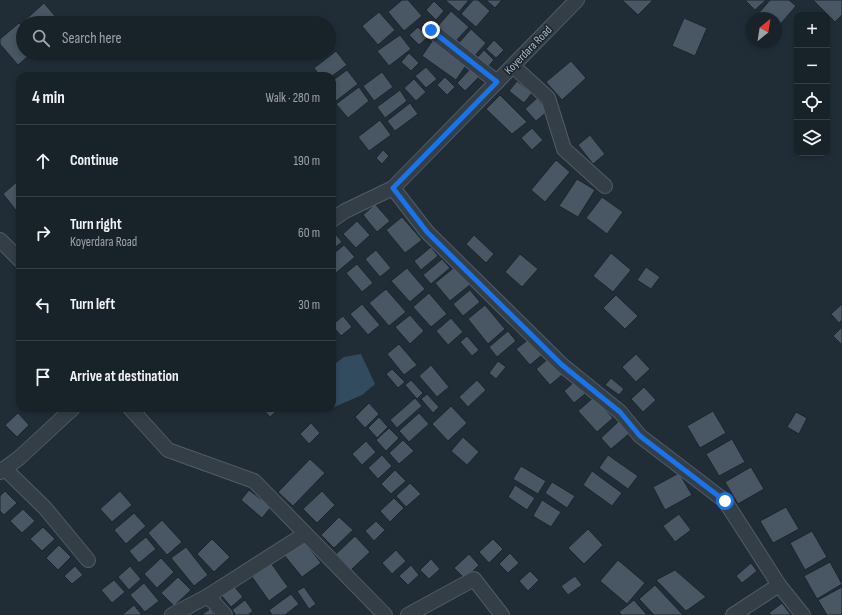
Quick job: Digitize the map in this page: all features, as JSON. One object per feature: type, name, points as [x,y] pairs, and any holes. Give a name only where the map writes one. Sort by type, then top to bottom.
[{"type":"street","name":"Koyerdara Road","points":[[336,217],[345,211],[393,188],[577,0]]},
{"type":"street","points":[[431,30],[497,82]]},
{"type":"street","points":[[513,66],[548,98],[564,149],[605,186]]},
{"type":"street","points":[[393,188],[427,232],[562,365],[620,412],[640,436],[725,501],[779,585],[803,615]]},
{"type":"street","points":[[0,240],[16,256]]},
{"type":"street","points":[[68,412],[2,470],[45,508],[88,560]]},
{"type":"street","points":[[134,412],[168,450],[254,481],[385,615]]},
{"type":"street","points":[[172,615],[208,596],[305,534]]},
{"type":"street","points":[[408,615],[474,579],[502,615]]},
{"type":"street","points":[[734,615],[779,585]]},
{"type":"street","points":[[208,596],[225,615]]},
{"type":"water","points":[[361,354],[375,384],[362,395],[336,406],[336,363],[344,357]]},
{"type":"building","points":[[402,0],[408,0],[422,16],[404,31],[388,12]]},
{"type":"building","points":[[445,0],[469,0],[459,12]]},
{"type":"building","points":[[473,0],[478,0],[490,11],[476,27],[461,14]]},
{"type":"building","points":[[486,0],[502,0],[495,8]]},
{"type":"building","points":[[622,0],[653,0],[638,15]]},
{"type":"building","points":[[745,0],[766,0],[755,10]]},
{"type":"building","points":[[770,0],[789,0],[796,6],[782,22],[782,12],[760,12]]},
{"type":"building","points":[[813,0],[842,0],[842,15],[835,22],[830,17],[830,12],[825,12]]},
{"type":"building","points":[[434,1],[444,11],[436,20],[426,10]]},
{"type":"building","points":[[44,3],[55,16],[30,16]]},
{"type":"building","points":[[451,11],[469,27],[454,43],[437,27]]},
{"type":"building","points":[[379,12],[395,30],[378,45],[362,26]]},
{"type":"building","points":[[684,18],[707,28],[695,56],[672,46]]},
{"type":"building","points":[[16,26],[16,60],[24,60],[18,65],[0,44],[0,39]]},
{"type":"building","points":[[418,27],[428,37],[419,45],[409,35]]},
{"type":"building","points":[[471,29],[486,43],[472,59],[457,45]]},
{"type":"building","points":[[400,35],[411,49],[389,66],[377,51]]},
{"type":"building","points":[[433,40],[467,64],[456,80],[422,56]]},
{"type":"building","points":[[494,40],[504,50],[496,58],[486,49]]},
{"type":"building","points":[[484,50],[494,60],[486,69],[476,59]]},
{"type":"building","points":[[336,51],[347,65],[336,73],[317,72],[314,68],[324,60],[336,60]]},
{"type":"building","points":[[409,53],[419,63],[411,71],[401,62]]},
{"type":"building","points":[[571,61],[586,78],[562,100],[546,82]]},
{"type":"building","points":[[426,67],[437,79],[426,88],[415,76]]},
{"type":"building","points":[[471,68],[480,76],[465,91],[457,83]]},
{"type":"building","points":[[347,70],[358,84],[336,101],[336,78]]},
{"type":"building","points":[[382,72],[393,87],[374,101],[363,86]]},
{"type":"building","points":[[445,77],[455,87],[447,95],[437,85]]},
{"type":"building","points":[[414,79],[426,92],[416,101],[404,88]]},
{"type":"building","points":[[517,81],[532,93],[524,103],[509,91]]},
{"type":"building","points":[[359,87],[369,101],[348,118],[336,104]]},
{"type":"building","points":[[400,90],[407,101],[385,118],[377,107]]},
{"type":"building","points":[[500,95],[527,122],[512,134],[486,109]]},
{"type":"building","points":[[537,98],[548,111],[536,121],[525,109]]},
{"type":"building","points":[[410,103],[418,114],[395,131],[387,121]]},
{"type":"building","points":[[380,120],[391,135],[369,151],[358,137]]},
{"type":"building","points":[[532,128],[543,140],[532,150],[521,138]]},
{"type":"building","points":[[590,135],[605,154],[593,164],[578,145]]},
{"type":"building","points":[[383,150],[389,156],[382,164],[376,158]]},
{"type":"building","points":[[556,160],[570,172],[545,202],[531,190]]},
{"type":"building","points":[[577,179],[595,190],[578,217],[559,206]]},
{"type":"building","points":[[16,183],[16,210],[3,194]]},
{"type":"building","points":[[602,197],[623,212],[607,234],[586,218]]},
{"type":"building","points":[[375,204],[390,221],[377,232],[363,215]]},
{"type":"building","points":[[402,217],[422,240],[405,253],[386,230]]},
{"type":"building","points":[[357,221],[370,235],[356,248],[343,234]]},
{"type":"building","points":[[336,234],[342,242],[336,247]]},
{"type":"building","points":[[474,235],[494,254],[486,263],[466,244]]},
{"type":"building","points":[[344,245],[355,257],[336,273],[336,252]]},
{"type":"building","points":[[431,247],[438,256],[421,270],[414,261]]},
{"type":"building","points":[[376,250],[391,268],[380,277],[365,259]]},
{"type":"building","points":[[611,253],[631,270],[613,292],[593,276]]},
{"type":"building","points":[[520,254],[538,269],[522,287],[505,272]]},
{"type":"building","points":[[442,259],[450,268],[431,284],[423,275]]},
{"type":"building","points":[[357,264],[373,283],[362,292],[346,273]]},
{"type":"building","points":[[456,266],[471,284],[450,301],[435,283]]},
{"type":"building","points":[[646,267],[660,277],[651,289],[637,280]]},
{"type":"building","points":[[407,268],[425,289],[410,302],[391,281]]},
{"type":"building","points":[[386,289],[406,312],[389,326],[369,303]]},
{"type":"building","points":[[470,290],[480,302],[463,316],[453,304]]},
{"type":"building","points":[[429,293],[447,314],[431,327],[413,307]]},
{"type":"building","points":[[616,295],[638,316],[625,329],[603,308]]},
{"type":"building","points":[[362,304],[380,325],[368,335],[350,314]]},
{"type":"building","points":[[842,304],[842,320],[839,323],[831,314]]},
{"type":"building","points":[[485,305],[505,329],[488,344],[468,319]]},
{"type":"building","points":[[410,315],[424,331],[410,344],[395,327]]},
{"type":"building","points":[[343,316],[352,327],[341,336],[336,330],[336,322]]},
{"type":"building","points":[[451,318],[463,332],[448,345],[436,331]]},
{"type":"building","points":[[842,327],[842,345],[833,336]]},
{"type":"building","points":[[508,331],[516,341],[497,357],[489,347]]},
{"type":"building","points":[[467,336],[479,350],[472,356],[460,342]]},
{"type":"building","points":[[529,339],[542,355],[530,365],[516,349]]},
{"type":"building","points":[[399,344],[417,365],[404,375],[387,354]]},
{"type":"building","points":[[636,354],[650,369],[636,382],[622,367]]},
{"type":"building","points":[[548,359],[562,375],[550,385],[536,369]]},
{"type":"building","points":[[498,361],[506,367],[496,379],[489,373]]},
{"type":"building","points":[[431,365],[449,387],[437,397],[419,376]]},
{"type":"building","points":[[392,369],[405,382],[398,388],[386,374]]},
{"type":"building","points":[[611,378],[624,389],[619,395],[605,385]]},
{"type":"building","points":[[411,380],[423,393],[417,399],[405,385]]},
{"type":"building","points":[[477,380],[486,390],[468,407],[459,397]]},
{"type":"building","points":[[575,381],[585,394],[574,403],[564,391]]},
{"type":"building","points":[[644,387],[656,400],[643,412],[631,399]]},
{"type":"building","points":[[427,394],[439,407],[433,413],[421,399]]},
{"type":"building","points":[[594,397],[613,418],[597,432],[578,411]]},
{"type":"building","points":[[415,398],[422,406],[397,428],[390,420]]},
{"type":"building","points":[[369,403],[379,414],[365,428],[355,417]]},
{"type":"building","points":[[451,406],[467,423],[448,441],[432,424]]},
{"type":"building","points":[[713,411],[726,433],[700,448],[687,426]]},
{"type":"building","points":[[266,412],[276,412],[270,417]]},
{"type":"building","points":[[796,412],[807,418],[799,434],[787,427]]},
{"type":"building","points":[[18,413],[29,425],[17,437],[5,425]]},
{"type":"building","points":[[419,413],[429,424],[409,442],[399,431]]},
{"type":"building","points":[[379,417],[388,427],[377,438],[368,428]]},
{"type":"building","points":[[619,421],[630,433],[611,449],[601,438]]},
{"type":"building","points":[[311,423],[320,433],[309,444],[300,434]]},
{"type":"building","points":[[389,428],[399,438],[386,451],[376,440]]},
{"type":"building","points":[[463,437],[479,452],[467,465],[451,451]]},
{"type":"building","points":[[732,439],[745,462],[719,476],[706,454]]},
{"type":"building","points":[[403,440],[414,451],[399,464],[389,453]]},
{"type":"building","points":[[366,441],[376,452],[362,465],[352,454]]},
{"type":"building","points":[[382,455],[392,466],[378,479],[368,468]]},
{"type":"building","points":[[608,455],[638,476],[628,489],[599,468]]},
{"type":"building","points":[[310,459],[325,473],[293,506],[278,492]]},
{"type":"building","points":[[521,466],[546,481],[538,494],[513,479]]},
{"type":"building","points":[[751,467],[764,489],[738,504],[725,482]]},
{"type":"building","points":[[395,470],[406,481],[391,494],[381,484]]},
{"type":"building","points":[[592,471],[622,493],[612,506],[583,485]]},
{"type":"building","points":[[679,473],[692,495],[665,510],[653,487]]},
{"type":"building","points":[[552,482],[575,496],[567,508],[545,493]]},
{"type":"building","points":[[410,483],[421,494],[406,507],[396,496]]},
{"type":"building","points":[[515,485],[535,498],[527,510],[508,497]]},
{"type":"building","points":[[249,490],[271,507],[262,518],[241,500]]},
{"type":"building","points":[[5,491],[17,503],[4,515],[0,511],[0,496]]},
{"type":"building","points":[[120,491],[132,505],[112,522],[100,509]]},
{"type":"building","points":[[322,491],[335,505],[317,523],[303,509]]},
{"type":"building","points":[[394,498],[404,508],[390,522],[380,511]]},
{"type":"building","points":[[542,500],[561,512],[551,527],[533,516]]},
{"type":"building","points":[[786,507],[799,529],[773,543],[760,521]]},
{"type":"building","points":[[23,509],[35,521],[22,533],[10,521]]},
{"type":"building","points":[[134,513],[146,526],[126,544],[114,530]]},
{"type":"building","points":[[679,514],[691,530],[675,542],[663,526]]},
{"type":"building","points":[[339,517],[353,530],[334,548],[321,535]]},
{"type":"building","points":[[162,520],[182,542],[167,555],[148,533]]},
{"type":"building","points":[[376,521],[385,530],[374,541],[365,531]]},
{"type":"building","points":[[43,527],[55,539],[42,551],[30,539]]},
{"type":"building","points":[[588,529],[603,545],[584,564],[568,548]]},
{"type":"building","points":[[812,531],[827,557],[805,570],[790,543]]},
{"type":"building","points":[[355,536],[370,552],[351,570],[336,554]]},
{"type":"building","points":[[146,537],[156,549],[139,563],[129,551]]},
{"type":"building","points":[[212,539],[230,557],[214,572],[197,554]]},
{"type":"building","points":[[493,539],[503,549],[489,563],[479,552]]},
{"type":"building","points":[[303,540],[321,563],[302,577],[284,555]]},
{"type":"building","points":[[59,545],[71,557],[58,570],[46,558]]},
{"type":"building","points":[[186,547],[208,575],[194,586],[171,558]]},
{"type":"building","points":[[396,550],[406,561],[392,574],[382,563]]},
{"type":"building","points":[[510,553],[519,563],[508,573],[499,564]]},
{"type":"building","points":[[469,554],[479,565],[465,579],[454,568]]},
{"type":"building","points":[[161,558],[174,572],[157,588],[144,574]]},
{"type":"building","points":[[431,559],[440,569],[429,579],[420,570]]},
{"type":"building","points":[[618,560],[645,583],[627,604],[600,581]]},
{"type":"building","points":[[830,562],[842,584],[817,599],[804,576]]},
{"type":"building","points":[[271,563],[288,587],[269,601],[252,577]]},
{"type":"building","points":[[751,563],[757,571],[742,583],[736,576]]},
{"type":"building","points":[[411,565],[419,575],[408,585],[399,576]]},
{"type":"building","points":[[75,566],[83,575],[72,584],[64,576]]},
{"type":"building","points":[[130,566],[141,579],[129,590],[118,577]]},
{"type":"building","points":[[675,570],[706,597],[686,611],[656,580]]},
{"type":"building","points":[[530,571],[539,580],[528,591],[519,581]]},
{"type":"building","points":[[575,576],[582,585],[568,595],[561,586]]},
{"type":"building","points":[[178,577],[191,590],[174,606],[161,593]]},
{"type":"building","points":[[114,580],[125,592],[112,603],[101,590]]},
{"type":"building","points":[[144,583],[159,601],[145,612],[130,595]]},
{"type":"building","points":[[233,585],[243,597],[231,607],[221,595]]},
{"type":"building","points":[[655,585],[683,615],[654,615],[639,599]]},
{"type":"building","points":[[304,587],[316,604],[309,609],[297,591]]},
{"type":"building","points":[[842,587],[842,615],[827,615],[818,600]]},
{"type":"building","points":[[291,594],[299,604],[285,615],[272,615],[269,610]]},
{"type":"building","points":[[245,600],[253,611],[248,615],[236,615],[232,610]]},
{"type":"building","points":[[634,600],[647,615],[621,615],[619,612]]},
{"type":"building","points":[[782,603],[791,615],[771,615],[769,613]]},
{"type":"building","points":[[134,605],[142,615],[122,615]]},
{"type":"building","points":[[210,609],[214,615],[201,615]]},
{"type":"route","points":[[431,30],[497,82],[393,188],[427,232],[562,365],[620,412],[640,436],[725,501]]}]
